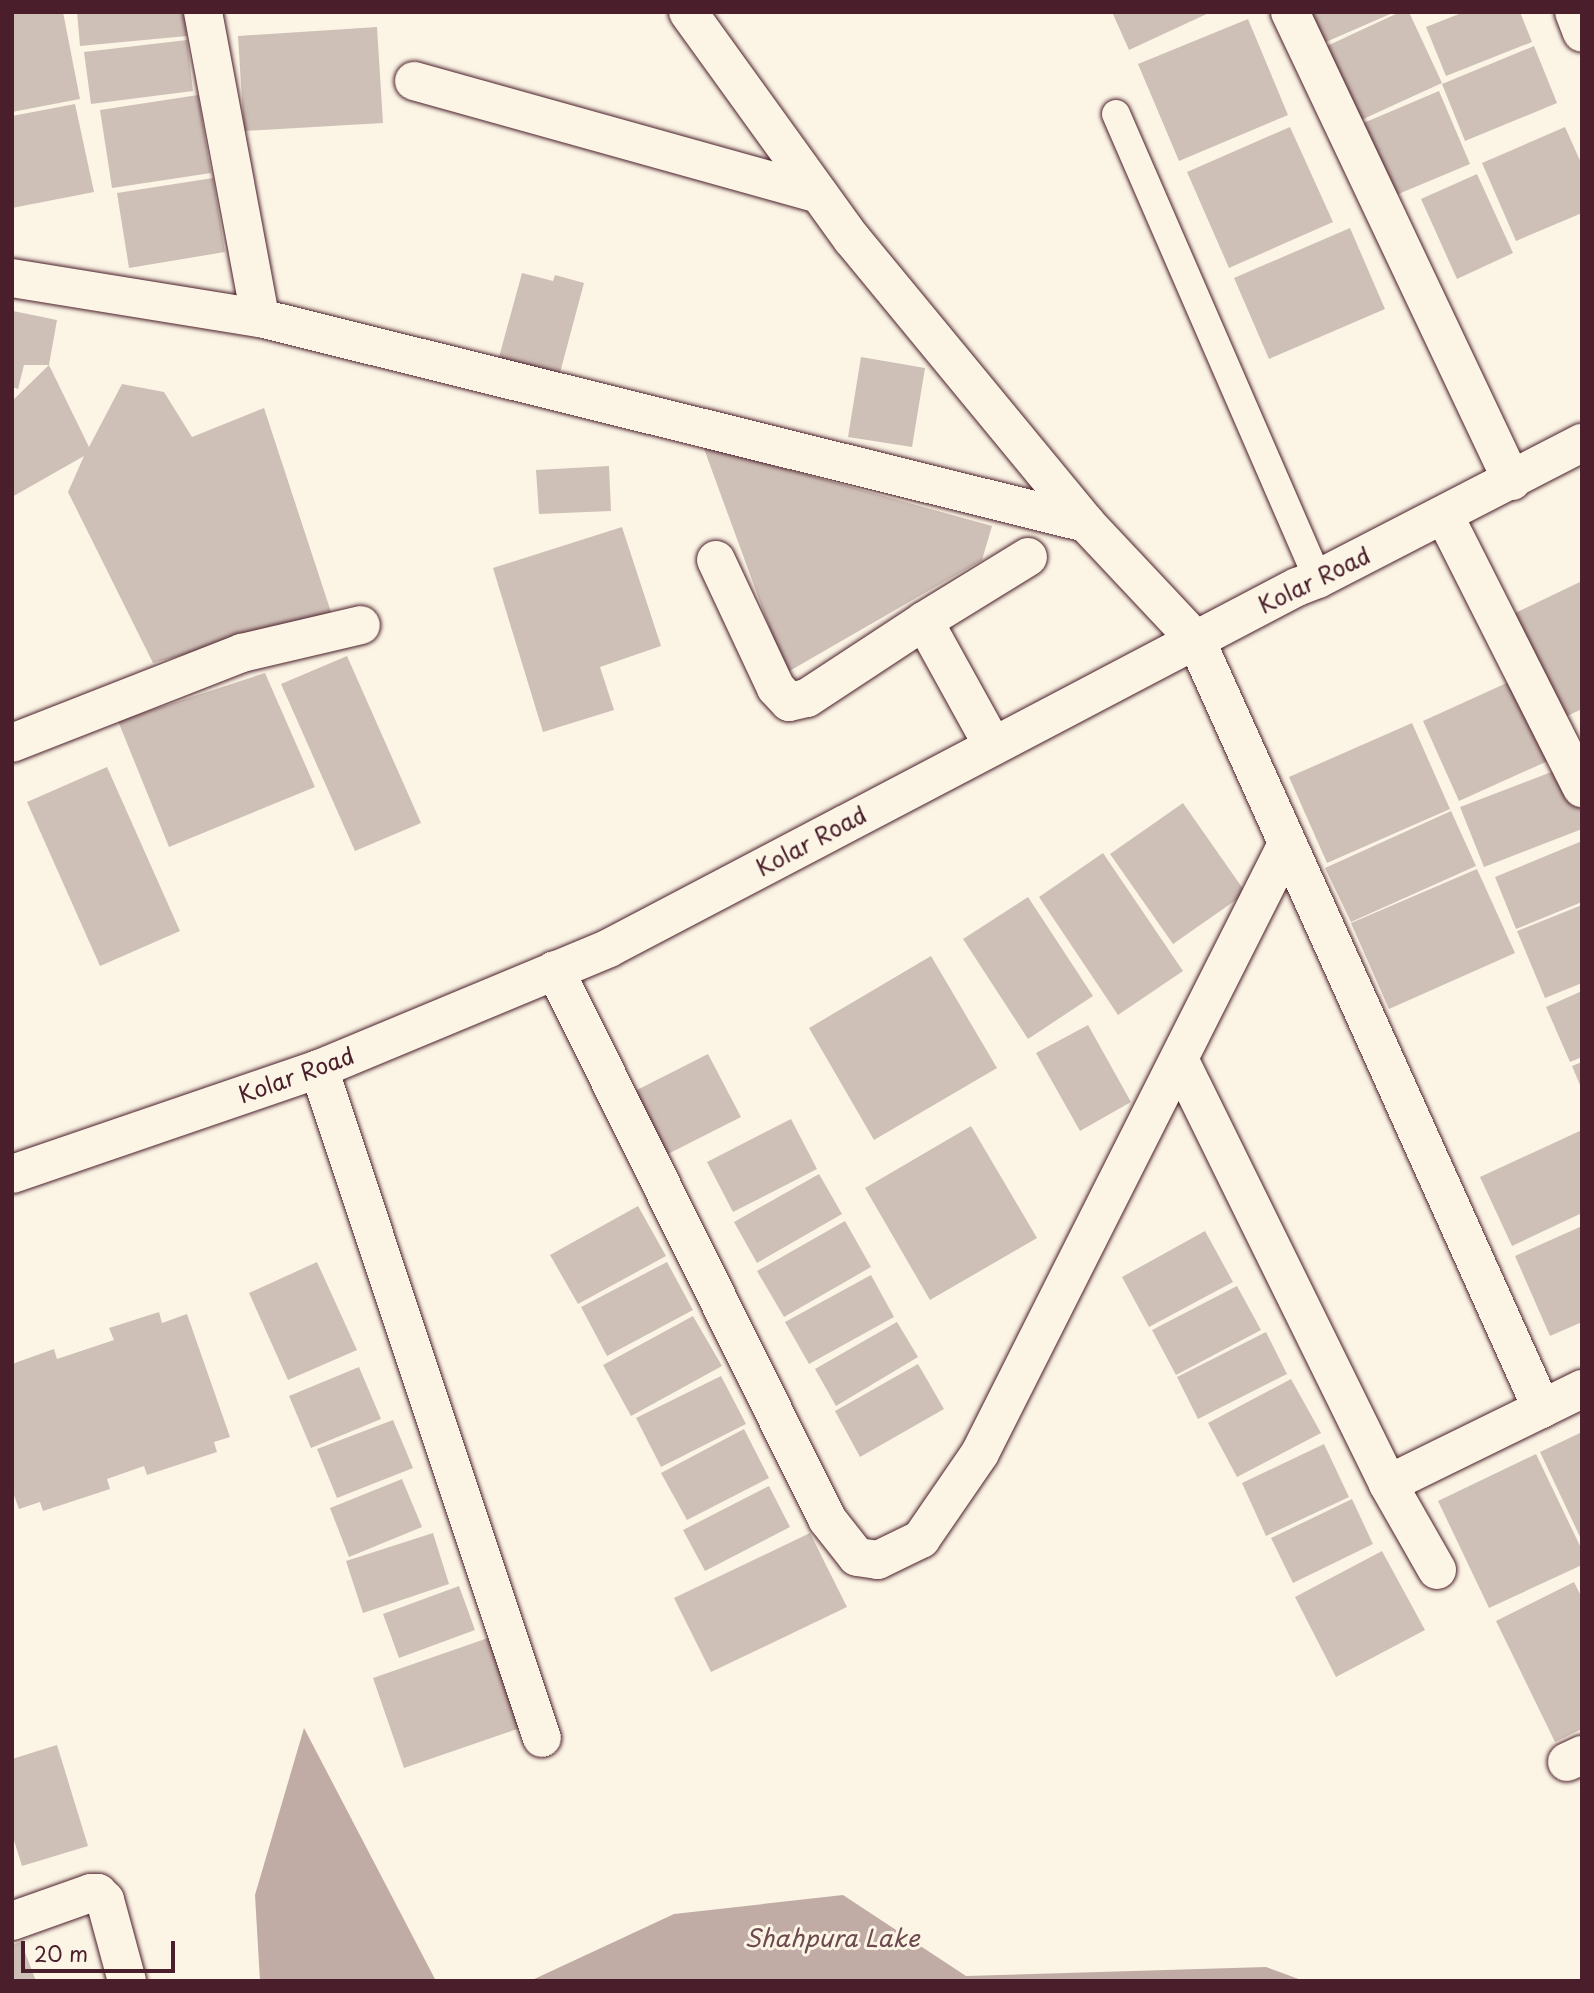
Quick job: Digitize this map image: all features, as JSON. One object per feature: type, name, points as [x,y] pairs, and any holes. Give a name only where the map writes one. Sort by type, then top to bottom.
[{"type":"street","points":[[203,12],[260,318]]},
{"type":"street","points":[[688,12],[852,239],[1086,523],[1196,640],[1542,1409]]},
{"type":"street","points":[[1290,12],[1512,481]]},
{"type":"street","points":[[1574,12],[1582,33]]},
{"type":"street","points":[[414,81],[818,194]]},
{"type":"street","points":[[12,278],[260,318],[1086,523]]},
{"type":"street","name":"Kolar Road","points":[[12,1174],[319,1069],[609,947],[1297,587],[1318,579],[1512,481],[1582,443]]},
{"type":"street","points":[[1444,515],[1582,788]]},
{"type":"street","points":[[716,560],[776,688],[789,702],[807,698],[924,621],[1028,558]]},
{"type":"street","points":[[924,621],[993,746]]},
{"type":"street","points":[[12,743],[243,653],[360,625]]},
{"type":"street","points":[[555,970],[827,1519],[857,1557],[878,1560],[920,1539],[980,1452],[1180,1061],[1287,844]]},
{"type":"street","points":[[1180,1061],[1388,1484],[1437,1570]]},
{"type":"street","points":[[319,1069],[542,1738]]},
{"type":"street","points":[[1388,1484],[1582,1389]]},
{"type":"street","points":[[12,1921],[90,1893],[97,1893],[105,1900],[127,1981]]},
{"type":"lane","points":[[1116,114],[1318,579]]},
{"type":"water","points":[[304,1728],[436,1981],[260,1981],[255,1895]]},
{"type":"water","name":"Shahpura Lake","points":[[843,1895],[966,1976],[1266,1967],[1304,1981],[530,1981],[674,1914]]},
{"type":"building","points":[[12,12],[63,12],[80,99],[12,112]]},
{"type":"building","points":[[77,12],[184,12],[187,36],[80,46]]},
{"type":"building","points":[[1112,12],[1211,12],[1129,50]]},
{"type":"building","points":[[1297,12],[1395,12],[1312,48]]},
{"type":"building","points":[[1400,12],[1409,12],[1442,83],[1348,126],[1314,52]]},
{"type":"building","points":[[1464,12],[1520,12],[1532,42],[1446,76],[1426,27]]},
{"type":"building","points":[[1248,19],[1288,115],[1179,161],[1138,64]]},
{"type":"building","points":[[377,27],[383,123],[244,131],[238,36]]},
{"type":"building","points":[[187,40],[193,91],[91,104],[84,52]]},
{"type":"building","points":[[1534,46],[1557,103],[1465,141],[1442,84]]},
{"type":"building","points":[[1439,91],[1470,164],[1384,200],[1354,127]]},
{"type":"building","points":[[198,95],[211,173],[112,188],[100,110]]},
{"type":"building","points":[[75,104],[94,192],[12,208],[12,116]]},
{"type":"building","points":[[1290,127],[1333,222],[1229,268],[1187,172]]},
{"type":"building","points":[[1565,127],[1582,165],[1582,213],[1516,241],[1482,163]]},
{"type":"building","points":[[1477,174],[1513,253],[1457,279],[1421,199]]},
{"type":"building","points":[[213,178],[225,252],[129,268],[117,193]]},
{"type":"building","points":[[1350,228],[1385,309],[1269,359],[1234,278]]},
{"type":"building","points":[[522,273],[553,281],[555,275],[584,283],[557,384],[496,368]]},
{"type":"building","points":[[13,311],[57,320],[49,365],[24,365],[18,389],[12,387]]},
{"type":"building","points":[[861,357],[925,368],[912,447],[848,437]]},
{"type":"building","points":[[49,365],[89,447],[122,384],[164,392],[192,437],[264,408],[332,615],[153,663],[68,492],[84,456],[12,497],[12,401]]},
{"type":"building","points":[[703,446],[992,526],[982,560],[786,673]]},
{"type":"building","points":[[609,466],[611,511],[539,514],[536,470]]},
{"type":"building","points":[[622,527],[661,646],[600,667],[614,710],[543,732],[493,568]]},
{"type":"building","points":[[1582,581],[1582,709],[1563,718],[1513,614]]},
{"type":"building","points":[[347,656],[421,823],[355,851],[281,684]]},
{"type":"building","points":[[265,673],[315,787],[169,847],[118,721]]},
{"type":"building","points":[[1522,676],[1559,756],[1459,801],[1423,721]]},
{"type":"building","points":[[1412,723],[1450,809],[1327,863],[1289,777]]},
{"type":"building","points":[[1567,766],[1582,804],[1582,829],[1484,867],[1460,807]]},
{"type":"building","points":[[107,767],[180,931],[100,966],[27,802]]},
{"type":"building","points":[[1183,803],[1246,893],[1173,944],[1110,854]]},
{"type":"building","points":[[1451,811],[1476,866],[1351,922],[1325,868]]},
{"type":"building","points":[[1582,841],[1582,902],[1516,929],[1495,877]]},
{"type":"building","points":[[1103,853],[1183,971],[1118,1015],[1039,897]]},
{"type":"building","points":[[1477,869],[1515,953],[1389,1009],[1351,923]]},
{"type":"building","points":[[1028,897],[1093,996],[1028,1039],[963,939]]},
{"type":"building","points":[[1582,905],[1582,983],[1545,998],[1517,931]]},
{"type":"building","points":[[931,956],[997,1068],[874,1140],[809,1028]]},
{"type":"building","points":[[1582,991],[1582,1057],[1570,1062],[1546,1007]]},
{"type":"building","points":[[1088,1025],[1131,1102],[1080,1131],[1036,1053]]},
{"type":"building","points":[[708,1054],[741,1117],[664,1156],[631,1093]]},
{"type":"building","points":[[1582,1062],[1582,1090],[1572,1066]]},
{"type":"building","points":[[791,1119],[817,1169],[733,1212],[707,1162]]},
{"type":"building","points":[[971,1126],[1037,1238],[930,1300],[865,1188]]},
{"type":"building","points":[[1582,1130],[1582,1213],[1512,1246],[1480,1177]]},
{"type":"building","points":[[819,1174],[842,1214],[757,1263],[734,1222]]},
{"type":"building","points":[[638,1206],[666,1256],[578,1304],[550,1255]]},
{"type":"building","points":[[845,1221],[871,1267],[784,1317],[757,1271]]},
{"type":"building","points":[[1582,1226],[1582,1322],[1550,1336],[1515,1256]]},
{"type":"building","points":[[1205,1231],[1233,1282],[1149,1327],[1122,1277]]},
{"type":"building","points":[[317,1262],[357,1350],[288,1380],[249,1293]]},
{"type":"building","points":[[667,1262],[693,1310],[607,1356],[581,1307]]},
{"type":"building","points":[[871,1275],[894,1317],[809,1364],[785,1322]]},
{"type":"building","points":[[1237,1286],[1261,1330],[1176,1375],[1152,1330]]},
{"type":"building","points":[[159,1312],[162,1323],[187,1314],[230,1437],[214,1442],[217,1452],[147,1475],[144,1466],[107,1479],[110,1489],[43,1511],[40,1502],[19,1509],[12,1490],[12,1364],[54,1349],[57,1359],[114,1340],[109,1328]]},
{"type":"building","points":[[693,1316],[722,1366],[631,1416],[603,1365]]},
{"type":"building","points":[[897,1322],[918,1357],[836,1406],[815,1369]]},
{"type":"building","points":[[1266,1332],[1287,1374],[1198,1419],[1177,1377]]},
{"type":"building","points":[[918,1364],[944,1409],[860,1457],[835,1411]]},
{"type":"building","points":[[359,1367],[381,1419],[311,1448],[289,1396]]},
{"type":"building","points":[[721,1376],[746,1424],[661,1467],[636,1418]]},
{"type":"building","points":[[1291,1379],[1321,1433],[1237,1477],[1208,1423]]},
{"type":"building","points":[[393,1420],[413,1468],[337,1498],[317,1449]]},
{"type":"building","points":[[744,1429],[769,1478],[687,1520],[661,1473]]},
{"type":"building","points":[[1582,1432],[1582,1541],[1540,1452]]},
{"type":"building","points":[[1324,1444],[1349,1497],[1266,1536],[1242,1483]]},
{"type":"building","points":[[1536,1454],[1582,1550],[1582,1565],[1489,1608],[1438,1501]]},
{"type":"building","points":[[402,1479],[422,1527],[349,1557],[330,1508]]},
{"type":"building","points":[[769,1486],[790,1527],[705,1571],[683,1530]]},
{"type":"building","points":[[1352,1499],[1373,1544],[1293,1583],[1271,1538]]},
{"type":"building","points":[[433,1533],[449,1584],[363,1613],[346,1561]]},
{"type":"building","points":[[810,1533],[847,1607],[711,1672],[674,1598]]},
{"type":"building","points":[[1382,1551],[1425,1630],[1336,1677],[1295,1597]]},
{"type":"building","points":[[1574,1582],[1582,1598],[1582,1729],[1555,1742],[1496,1621]]},
{"type":"building","points":[[459,1586],[475,1630],[399,1658],[383,1614]]},
{"type":"building","points":[[488,1638],[520,1728],[404,1768],[373,1678]]},
{"type":"building","points":[[57,1745],[88,1846],[22,1866],[12,1834],[12,1759]]},
{"type":"building","points":[[21,1942],[36,1981],[12,1981],[12,1945]]}]
